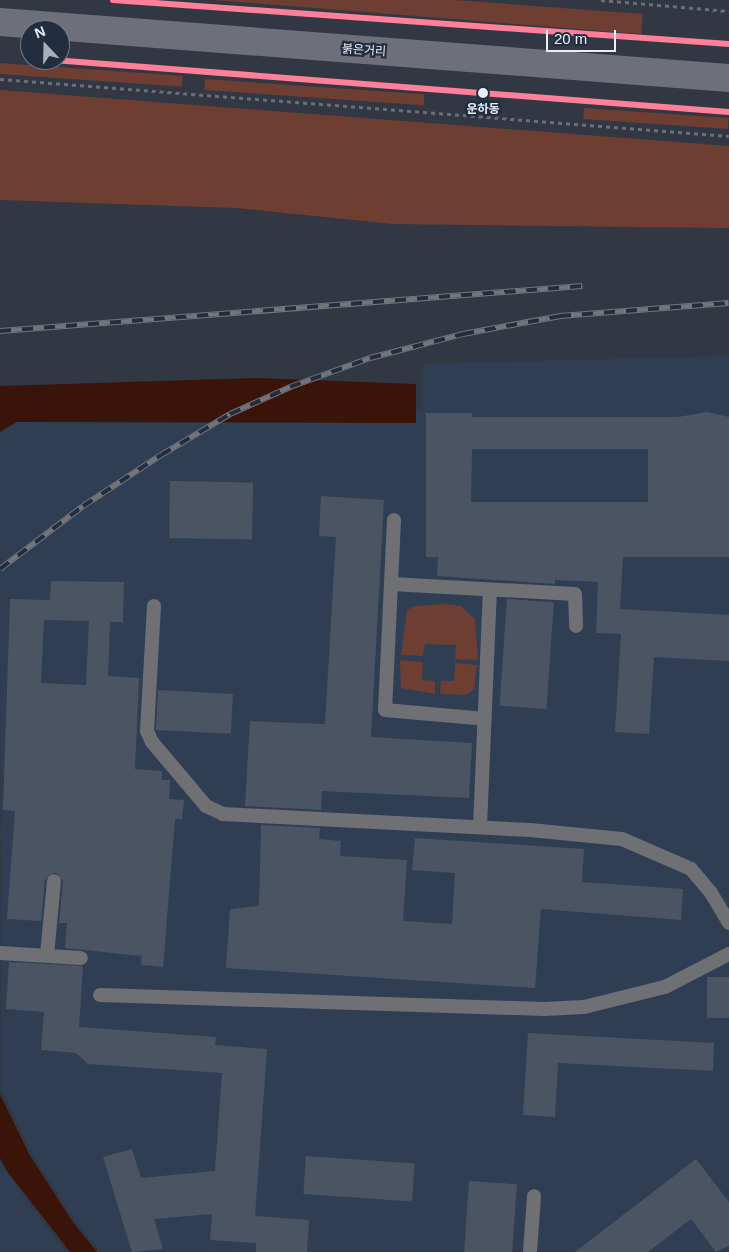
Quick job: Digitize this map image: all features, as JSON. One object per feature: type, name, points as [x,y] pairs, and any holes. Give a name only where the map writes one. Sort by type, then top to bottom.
[{"type":"main road","name":"붉은거리","points":[[0,22],[729,78]]},
{"type":"lane","points":[[394,520],[385,710],[485,718]]},
{"type":"lane","points":[[391,584],[575,594],[576,626]]},
{"type":"lane","points":[[480,827],[490,590]]},
{"type":"lane","points":[[154,606],[147,731],[152,742],[206,806],[223,814],[480,827],[622,839],[690,869],[711,893],[729,923]]},
{"type":"lane","points":[[47,955],[54,882]]},
{"type":"lane","points":[[0,953],[81,958]]},
{"type":"lane","points":[[100,995],[552,1009],[584,1007],[665,987],[729,954]]},
{"type":"lane","points":[[530,1252],[534,1196]]},
{"type":"path","points":[[601,0],[729,11]]},
{"type":"path","points":[[0,79],[729,136]]},
{"type":"shaded area","points":[[212,0],[455,0],[643,14],[641,34]]},
{"type":"shaded area","points":[[0,63],[20,64],[20,70],[70,70],[70,68],[183,76],[182,87],[0,74]]},
{"type":"shaded area","points":[[205,79],[424,94],[424,105],[204,90]]},
{"type":"shaded area","points":[[0,90],[729,146],[729,228],[392,224],[236,208],[0,200]]},
{"type":"shaded area","points":[[584,108],[729,118],[728,129],[583,119]]},
{"type":"shaded area","points":[[729,356],[729,1251],[101,1252],[76,1222],[32,1154],[1,1088],[0,420],[422,409],[423,364]]},
{"type":"shaded area","points":[[258,378],[416,384],[416,423],[17,422],[0,432],[0,386]]},
{"type":"shaded area","points":[[445,604],[461,606],[475,619],[478,660],[455,659],[456,645],[425,644],[423,656],[401,655],[407,610],[415,606]]},
{"type":"shaded area","points":[[400,660],[423,662],[422,680],[435,681],[435,694],[401,688]]},
{"type":"shaded area","points":[[455,663],[477,665],[474,689],[466,695],[440,694],[441,681],[454,681]]},
{"type":"shaded area","points":[[0,1094],[29,1154],[72,1221],[97,1252],[70,1252],[7,1171],[0,1158]]},
{"type":"shaded area","points":[[0,1162],[6,1171],[65,1252],[0,1252]]},
{"type":"building","points":[[707,412],[729,417],[729,557],[623,557],[620,609],[729,615],[729,661],[654,657],[649,734],[615,732],[621,634],[596,633],[598,582],[555,580],[555,584],[437,576],[438,557],[426,557],[426,413],[472,413],[472,417],[678,417]],"holes":[[[472,449],[648,449],[648,502],[471,502]]]},
{"type":"building","points":[[170,481],[253,482],[252,539],[169,538]]},
{"type":"building","points":[[321,496],[384,500],[371,737],[472,743],[469,798],[322,791],[321,810],[245,806],[250,721],[325,724],[336,537],[319,536]]},
{"type":"building","points":[[51,581],[124,582],[123,622],[110,622],[108,676],[139,678],[135,769],[162,771],[162,780],[170,780],[169,799],[184,800],[182,819],[175,819],[163,967],[141,965],[142,956],[65,948],[67,923],[59,923],[63,881],[55,872],[45,880],[41,921],[7,919],[15,811],[3,810],[10,599],[50,600]],"holes":[[[44,620],[89,621],[86,685],[41,683]]]},
{"type":"building","points":[[507,599],[554,602],[546,709],[500,706]]},
{"type":"building","points":[[158,690],[233,694],[231,734],[156,730]]},
{"type":"building","points":[[261,825],[320,828],[319,839],[341,841],[340,856],[407,860],[403,921],[452,924],[455,873],[412,870],[415,838],[584,849],[582,882],[683,889],[681,920],[541,909],[535,988],[226,968],[230,909],[259,906]]},
{"type":"building","points":[[9,962],[83,966],[79,1027],[216,1037],[215,1045],[267,1049],[255,1216],[309,1220],[307,1252],[256,1252],[256,1243],[210,1240],[212,1214],[154,1219],[163,1249],[132,1252],[103,1157],[132,1149],[141,1178],[215,1171],[222,1073],[88,1064],[76,1053],[41,1050],[44,1012],[6,1009]]},
{"type":"building","points":[[707,977],[729,977],[729,1018],[707,1018]]},
{"type":"building","points":[[528,1033],[714,1043],[713,1071],[558,1063],[555,1117],[523,1115]]},
{"type":"building","points":[[306,1156],[415,1164],[412,1202],[303,1194]]},
{"type":"building","points":[[696,1159],[729,1202],[729,1246],[716,1252],[691,1219],[648,1252],[575,1252]]},
{"type":"building","points":[[469,1181],[517,1184],[512,1252],[464,1252]]},
{"type":"railway","points":[[0,331],[582,286]]},
{"type":"railway","points":[[0,569],[83,506],[161,455],[230,414],[290,387],[370,358],[463,334],[560,316],[729,303]]},
{"type":"transit line","points":[[113,0],[729,44]]},
{"type":"transit line","points":[[70,61],[729,112]]},
{"type":"place","name":"운하동","points":[[483,93]]}]
